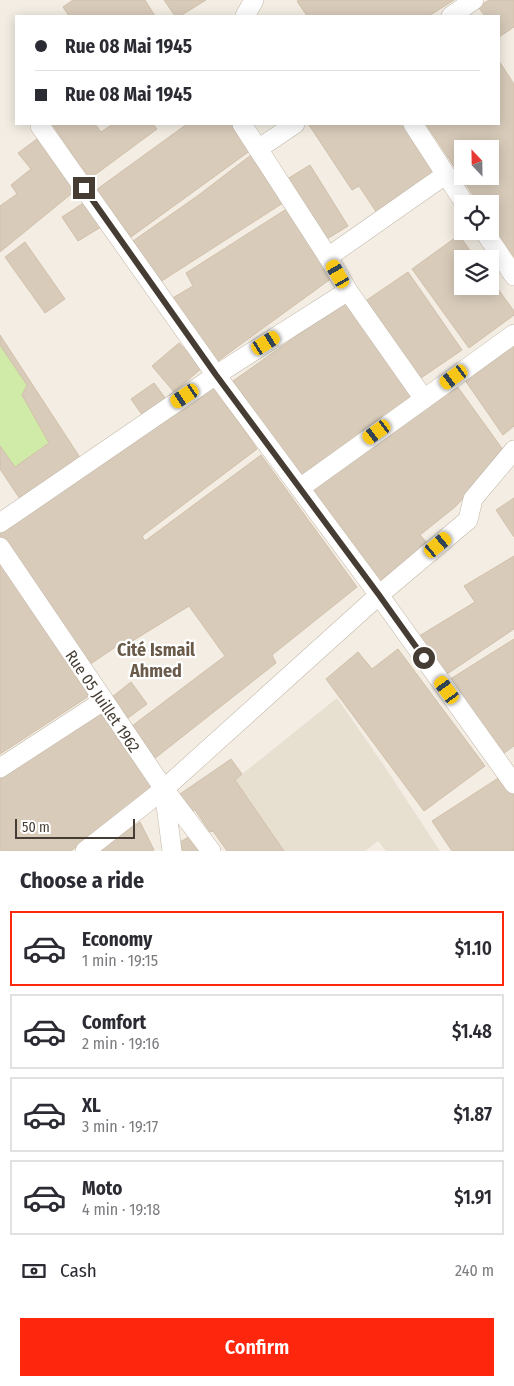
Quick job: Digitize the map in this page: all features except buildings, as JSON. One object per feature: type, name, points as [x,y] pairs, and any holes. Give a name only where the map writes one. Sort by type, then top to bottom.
[{"type":"street","points":[[246,15],[254,0]]},
{"type":"street","points":[[452,15],[474,0]]},
{"type":"street","points":[[243,125],[348,291],[424,399]]},
{"type":"street","points":[[258,149],[294,125]]},
{"type":"street","points":[[414,125],[459,195]]},
{"type":"street","points":[[40,126],[216,375],[379,595],[514,784]]},
{"type":"street","points":[[328,257],[445,175]]},
{"type":"street","points":[[490,240],[514,276]]},
{"type":"street","points":[[0,522],[216,375],[348,291]]},
{"type":"street","points":[[300,488],[514,334]]},
{"type":"street","points":[[85,851],[164,790],[379,595],[468,520],[473,498],[514,450]]},
{"type":"street","name":"Rue 05 Juillet 1962","points":[[0,547],[164,790],[211,851]]},
{"type":"street","points":[[0,768],[103,701]]},
{"type":"street","points":[[164,790],[172,851]]},
{"type":"shaded area","points":[[337,698],[440,851],[386,851],[378,841],[365,851],[284,851],[235,780]]},
{"type":"green space","points":[[0,345],[27,385],[22,395],[49,443],[15,467],[0,446]]},
{"type":"district","name":"Cité Ismail Ahmed","points":[[156,660]]},
{"type":"route","points":[[84,188],[216,375],[424,658]]}]
